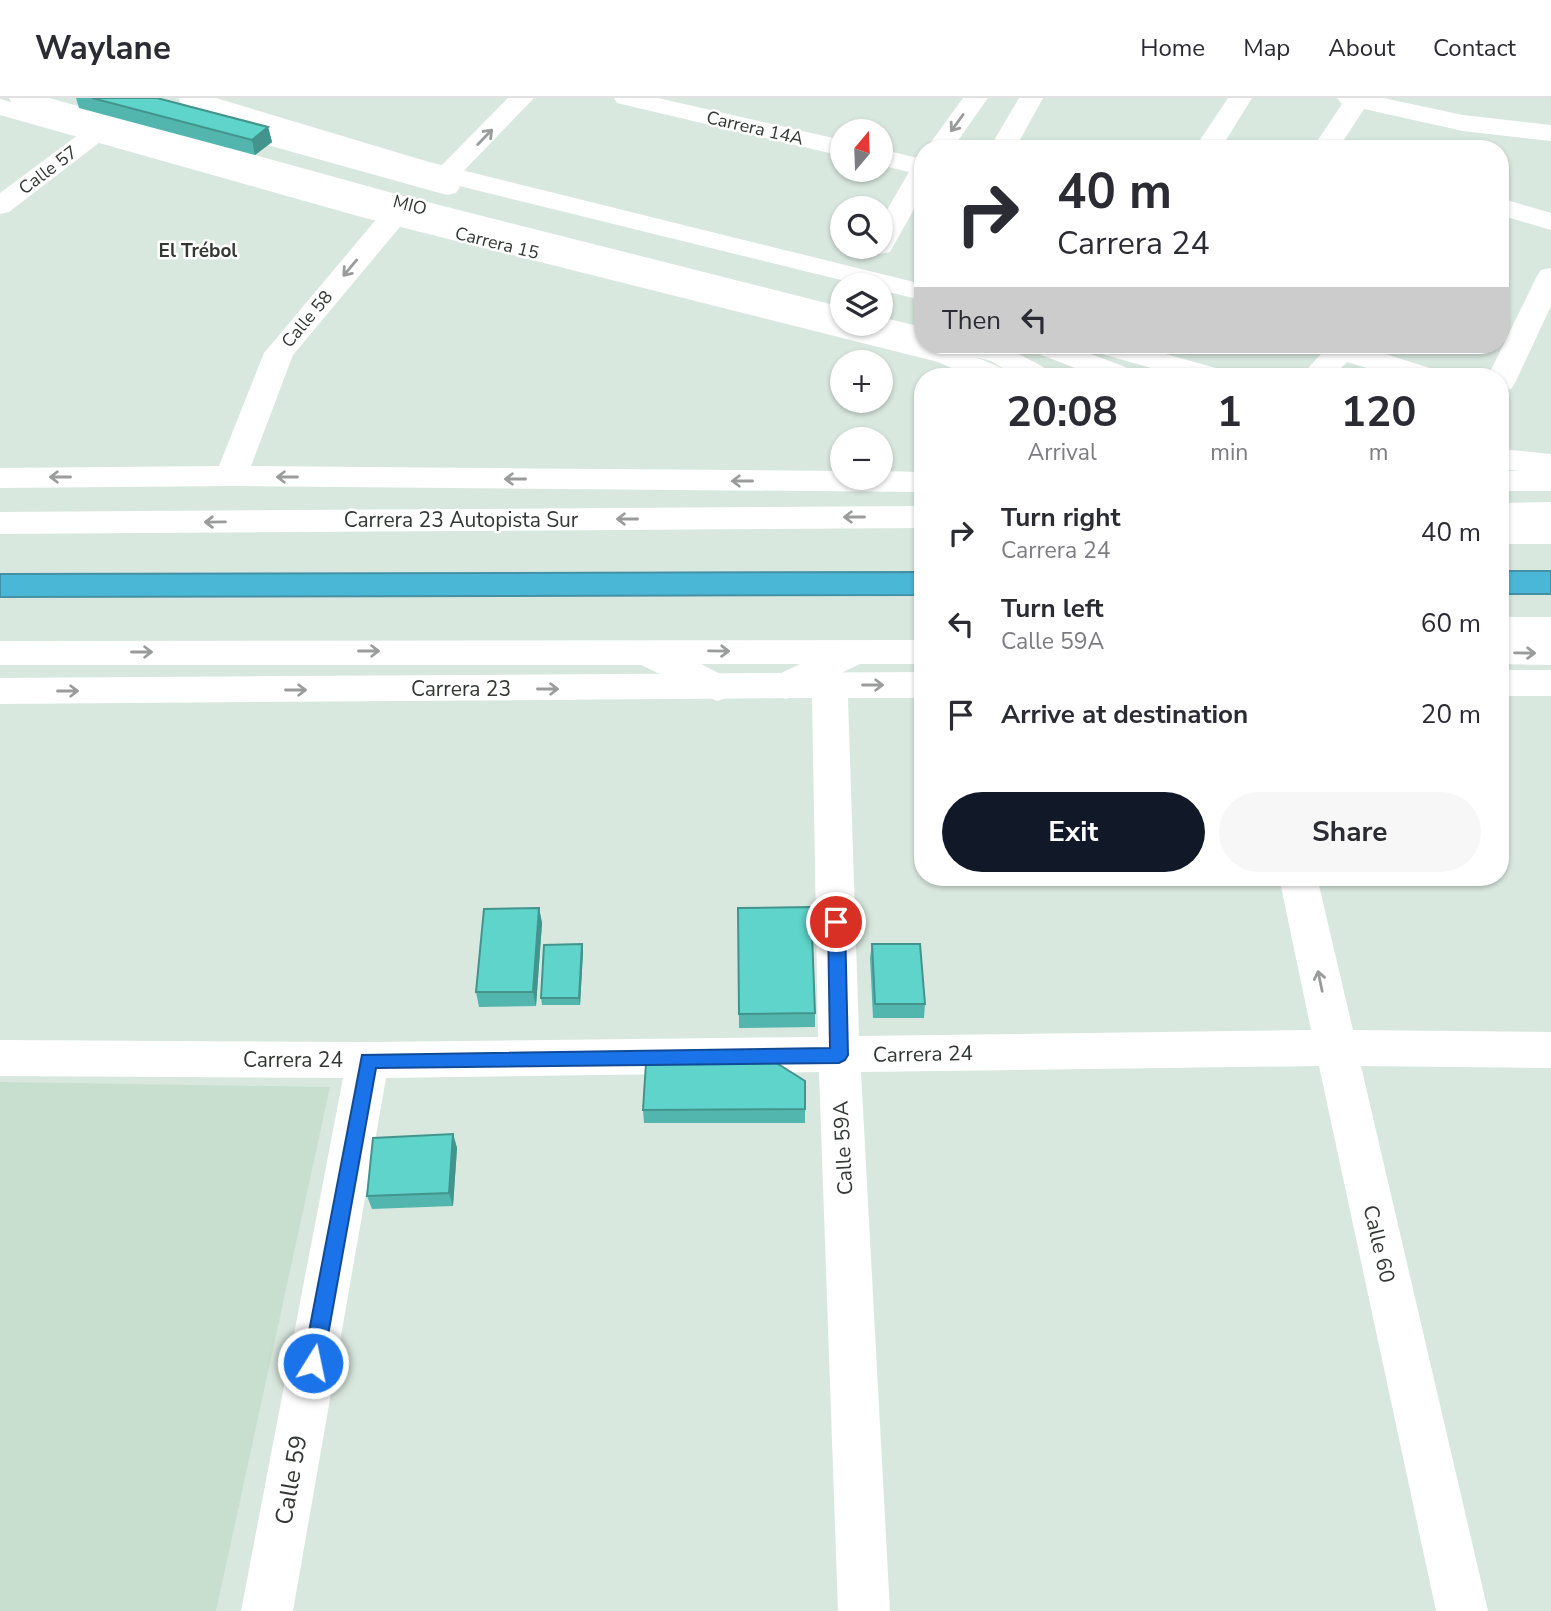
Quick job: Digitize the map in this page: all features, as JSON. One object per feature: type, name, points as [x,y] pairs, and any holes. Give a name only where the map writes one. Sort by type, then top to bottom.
[{"type":"street","name":"MIO","points":[[21,98],[387,200],[830,299]]},
{"type":"street","name":"MIO","points":[[125,98],[830,298]]},
{"type":"street","name":"Carrera 15","points":[[190,98],[446,175],[830,298]]},
{"type":"street","points":[[446,175],[523,98]]},
{"type":"street","name":"Carrera 14A","points":[[626,98],[830,145]]},
{"type":"street","points":[[946,140],[976,98]]},
{"type":"street","points":[[1007,140],[1031,98]]},
{"type":"street","points":[[1213,140],[1240,98]]},
{"type":"street","points":[[1456,140],[1474,98]]},
{"type":"street","points":[[1330,140],[1355,99],[1463,123],[1551,133]]},
{"type":"street","name":"Carrera 15","points":[[0,107],[394,216],[830,299]]},
{"type":"street","name":"Calle 57","points":[[0,206],[95,134]]},
{"type":"street","points":[[893,160],[914,165]]},
{"type":"street","points":[[893,223],[914,186]]},
{"type":"street","points":[[1509,209],[1551,222]]},
{"type":"street","name":"Calle 58","points":[[231,477],[279,353],[394,216]]},
{"type":"street","points":[[1507,368],[1551,276]]},
{"type":"street","name":"Carrera 15","points":[[893,295],[914,292]]},
{"type":"street","points":[[893,301],[914,307]]},
{"type":"street","name":"Carrera 15","points":[[893,327],[914,338]]},
{"type":"street","points":[[893,329],[914,334]]},
{"type":"street","name":"Carrera 15","points":[[944,354],[976,368]]},
{"type":"street","points":[[997,354],[1023,368]]},
{"type":"street","points":[[1065,354],[1101,368]]},
{"type":"street","points":[[1106,354],[1134,368]]},
{"type":"street","points":[[1133,354],[1183,368]]},
{"type":"street","points":[[1323,368],[1336,354]]},
{"type":"street","points":[[1360,354],[1401,368]]},
{"type":"street","points":[[1509,460],[1551,464]]},
{"type":"street","points":[[0,478],[914,482]]},
{"type":"street","points":[[1509,481],[1551,481]]},
{"type":"street","points":[[1509,513],[1551,513]]},
{"type":"street","name":"Carrera 23 Autopista Sur","points":[[0,523],[914,517]]},
{"type":"street","points":[[1509,533],[1551,533]]},
{"type":"street","points":[[1509,629],[1551,629]]},
{"type":"street","points":[[642,650],[717,688]]},
{"type":"street","points":[[0,653],[642,650],[914,652]]},
{"type":"street","points":[[1509,652],[1551,653]]},
{"type":"street","points":[[786,686],[857,653]]},
{"type":"street","points":[[1509,683],[1551,683]]},
{"type":"street","name":"Carrera 23","points":[[0,691],[914,685]]},
{"type":"street","name":"Calle 59A","points":[[830,686],[839,1055],[864,1611]]},
{"type":"street","name":"Calle 60","points":[[1300,886],[1462,1611]]},
{"type":"street","name":"Carrera 24","points":[[0,1058],[368,1060],[1334,1048],[1551,1050]]},
{"type":"street","name":"Calle 59","points":[[267,1611],[368,1060]]},
{"type":"shaded area","points":[[0,1082],[330,1087],[216,1611],[0,1611]]},
{"type":"water","points":[[1509,571],[1551,571],[1551,594],[1509,594]]},
{"type":"water","points":[[914,572],[914,595],[0,597],[0,574]]},
{"type":"building","points":[[92,98],[157,98],[268,127],[252,140]]},
{"type":"building","points":[[811,907],[815,1013],[739,1014],[738,908]]},
{"type":"building","points":[[539,908],[533,992],[476,992],[484,909]]},
{"type":"building","points":[[582,944],[579,998],[541,998],[544,945]]},
{"type":"building","points":[[872,944],[920,944],[925,1004],[875,1004]]},
{"type":"building","points":[[775,1062],[805,1081],[805,1109],[643,1110],[646,1063]]},
{"type":"building","points":[[453,1134],[449,1193],[367,1196],[373,1138]]},
{"type":"district","name":"El Trébol","points":[[198,251]]},
{"type":"route","points":[[313,1363],[368,1060],[839,1055],[836,922]]}]
